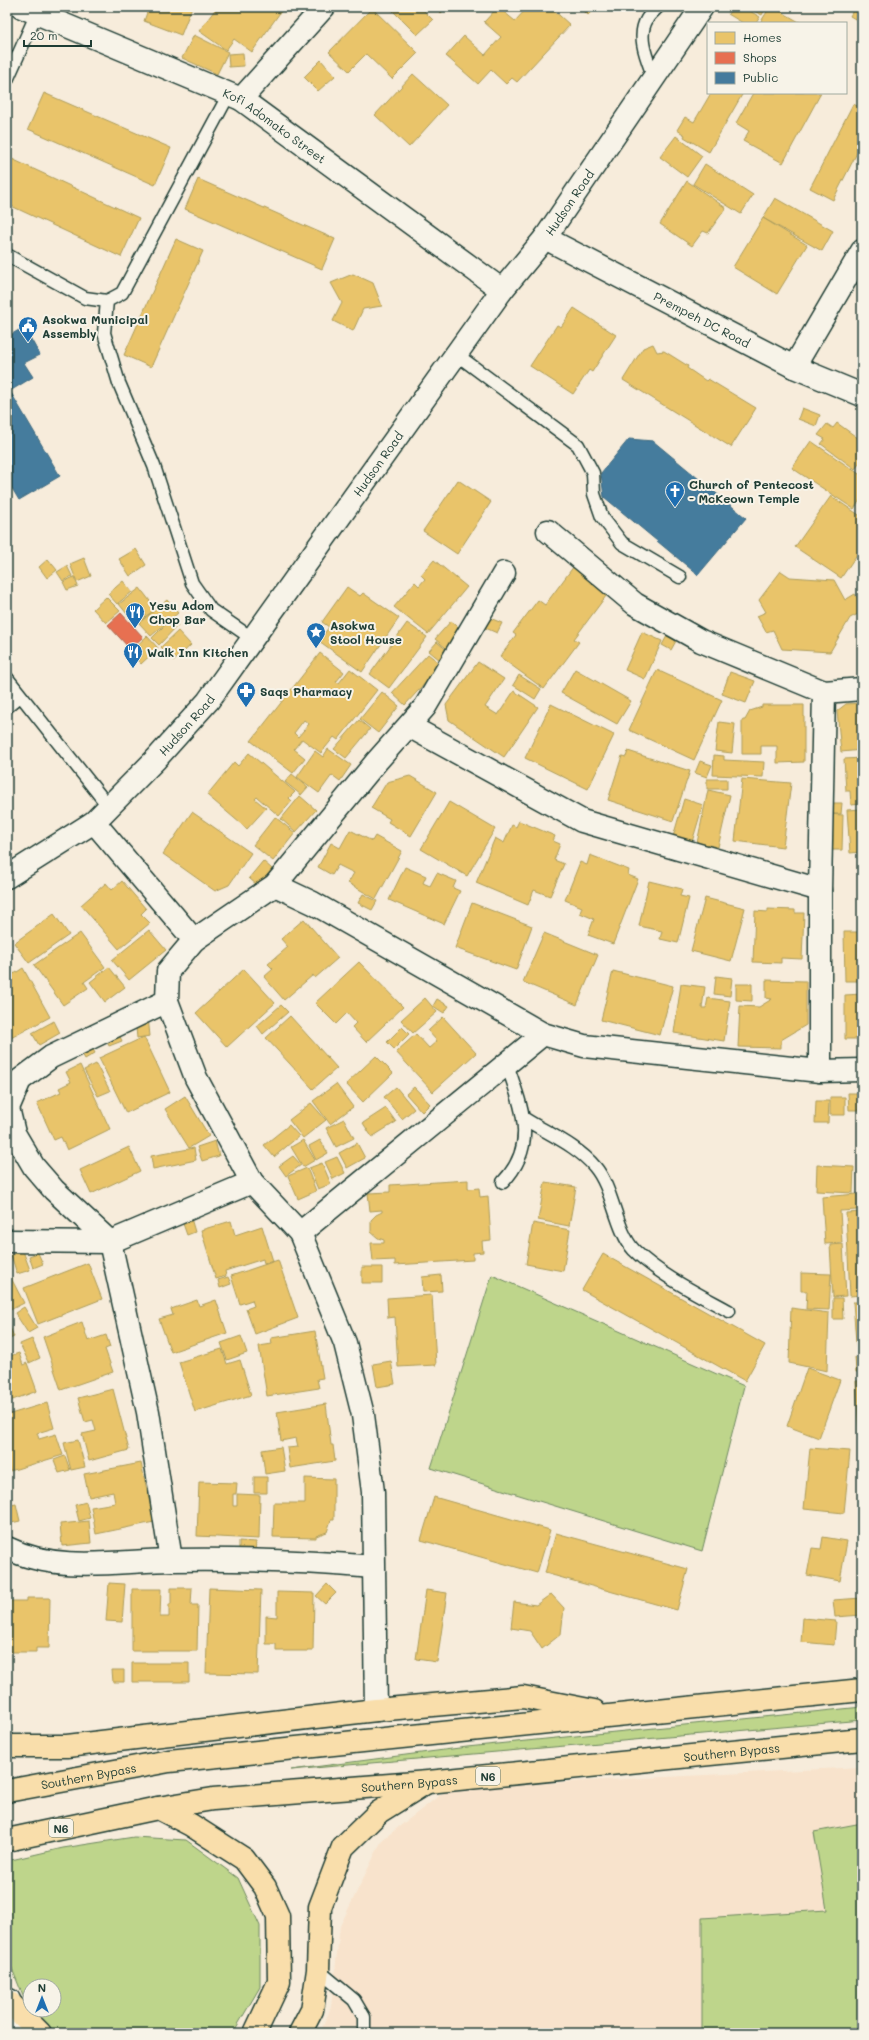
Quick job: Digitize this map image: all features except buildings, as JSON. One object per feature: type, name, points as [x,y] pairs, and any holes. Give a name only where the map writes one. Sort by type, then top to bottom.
[{"type":"highway","name":"Southern Bypass","points":[[7,1791],[169,1761],[862,1690]]},
{"type":"highway","points":[[7,1746],[67,1746],[376,1710],[523,1697],[611,1715]]},
{"type":"highway","name":"Southern Bypass","points":[[7,1840],[158,1808],[213,1799],[428,1782],[862,1739]]},
{"type":"highway","points":[[300,2033],[312,2010],[318,1970],[320,1907],[343,1847],[379,1812],[428,1782]]},
{"type":"highway","points":[[158,1808],[191,1825],[244,1859],[265,1887],[278,1916],[279,1982],[254,2033]]},
{"type":"highway","points":[[9,1998],[40,2033]]},
{"type":"street","points":[[235,96],[324,7]]},
{"type":"street","name":"Hudson Road","points":[[7,877],[94,822],[156,759],[208,701],[502,290],[545,238],[702,7]]},
{"type":"street","name":"Kofi Adomako Street","points":[[29,10],[71,17],[235,96],[502,290]]},
{"type":"street","name":"Prempeh DC Road","points":[[545,238],[794,367],[862,395]]},
{"type":"street","points":[[794,367],[862,251]]},
{"type":"street","points":[[548,531],[634,604],[701,641],[824,692],[862,689]]},
{"type":"street","points":[[376,1710],[372,1567],[372,1492],[363,1415],[345,1343],[300,1233],[252,1182],[196,1078],[167,1000],[168,971],[194,940],[275,885],[377,761],[425,707],[504,573]]},
{"type":"street","points":[[820,1071],[820,890],[824,692]]},
{"type":"street","points":[[409,726],[582,821],[820,890]]},
{"type":"street","points":[[94,822],[194,940]]},
{"type":"street","points":[[275,885],[313,903],[543,1034],[584,1046],[820,1071],[862,1070]]},
{"type":"street","points":[[167,1000],[51,1057],[20,1080],[8,1108],[14,1133],[34,1167],[54,1190],[110,1242],[148,1412],[171,1560]]},
{"type":"street","points":[[300,1233],[543,1034]]},
{"type":"street","points":[[7,1241],[110,1242],[252,1182]]},
{"type":"street","points":[[7,1548],[23,1556],[71,1563],[171,1560],[314,1562],[372,1567]]},
{"type":"street","points":[[9,1998],[21,2033]]},
{"type":"lane","points":[[654,78],[644,50],[643,36],[646,19],[658,7]]},
{"type":"lane","points":[[7,80],[29,10]]},
{"type":"lane","points":[[7,255],[85,298],[107,301],[122,293],[235,96]]},
{"type":"lane","points":[[107,301],[104,333],[119,383],[154,466],[192,583],[211,610],[253,639]]},
{"type":"lane","points":[[456,354],[578,445],[593,473],[594,494],[602,517],[622,543],[680,577]]},
{"type":"lane","points":[[7,678],[109,807]]},
{"type":"lane","points":[[7,707],[20,696]]},
{"type":"lane","points":[[503,1182],[514,1171],[521,1157],[525,1138],[525,1119],[507,1064]]},
{"type":"lane","points":[[525,1119],[577,1151],[596,1167],[611,1198],[624,1233],[633,1249],[677,1282],[729,1311]]},
{"type":"lane","points":[[318,1970],[354,2000],[364,2017],[364,2033]]},
{"type":"shaded area","points":[[862,1767],[862,2033],[320,2033],[331,2007],[340,1926],[382,1840],[449,1788]]},
{"type":"green space","points":[[492,1275],[744,1386],[702,1551],[431,1468]]},
{"type":"green space","points":[[862,1707],[862,1720],[291,1770],[467,1747]]},
{"type":"green space","points":[[862,1823],[862,2033],[702,2033],[702,1918],[827,1910],[814,1832]]},
{"type":"green space","points":[[134,1837],[186,1840],[238,1878],[260,1926],[260,1987],[233,2033],[49,2033],[39,2018],[62,2018],[62,1978],[22,1978],[22,1994],[7,1956],[7,1861],[63,1848]]},
{"type":"place","name":"Asokwa Municipal Assembly","points":[[28,343]]},
{"type":"place","name":"Church of Pentecost - McKeown Temple","points":[[675,508]]},
{"type":"place","name":"Yesu Adom Chop Bar","points":[[135,629]]},
{"type":"place","name":"Asokwa Stool House","points":[[316,649]]},
{"type":"place","name":"Walk Inn Kitchen","points":[[133,669]]},
{"type":"place","name":"Saqs Pharmacy","points":[[246,708]]}]
